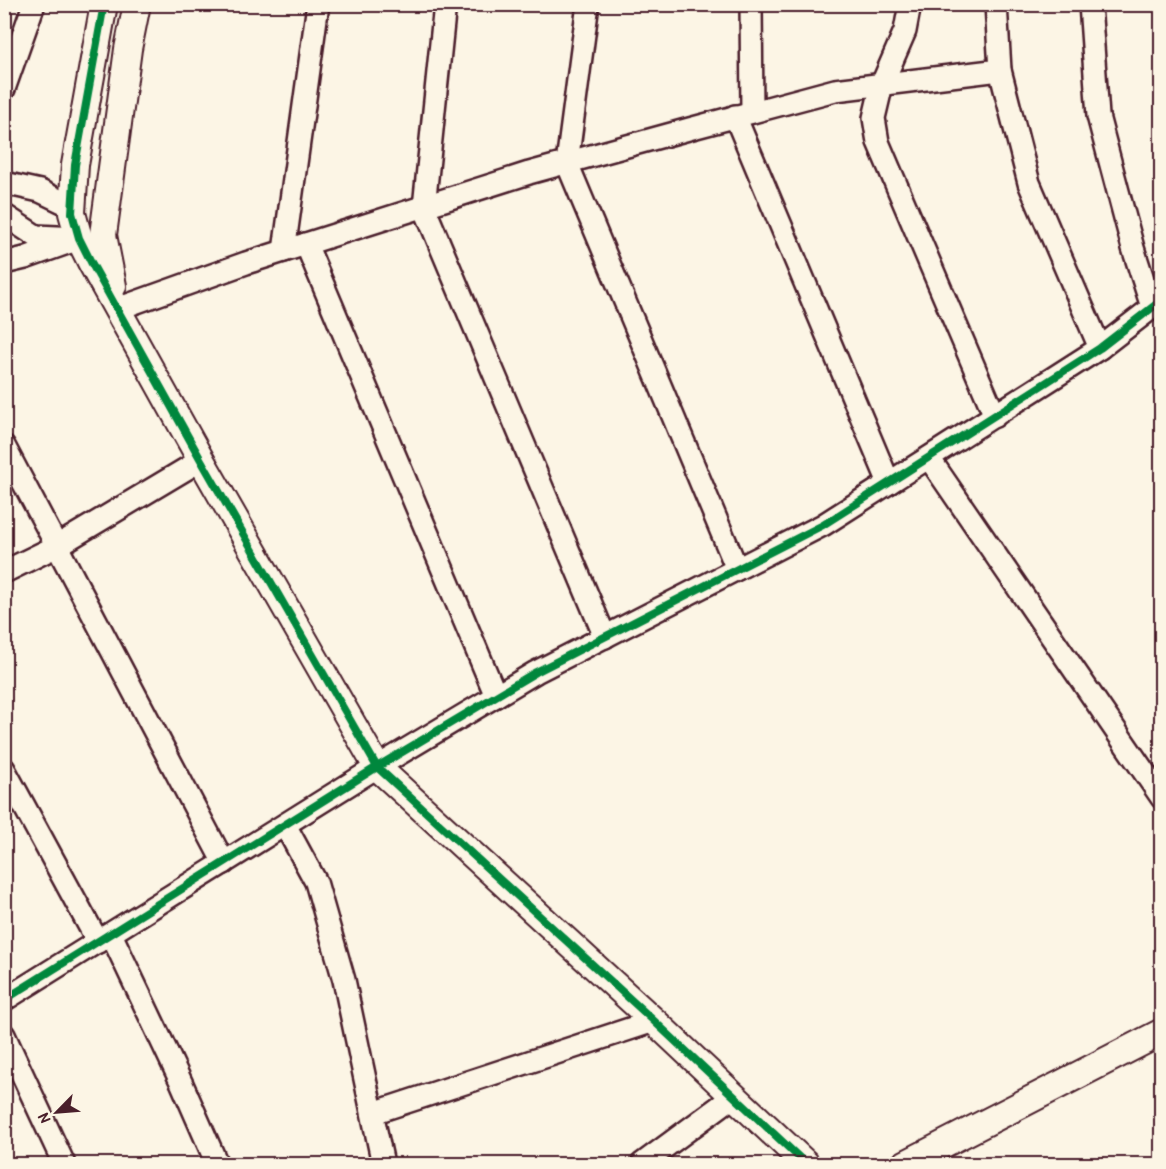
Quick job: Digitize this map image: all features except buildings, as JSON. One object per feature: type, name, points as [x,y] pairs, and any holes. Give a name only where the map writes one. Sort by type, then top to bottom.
[{"type":"street","points":[[4,89],[34,4]]},
{"type":"street","points":[[104,4],[75,165],[72,213],[79,238],[201,460],[377,767],[806,1164]]},
{"type":"street","points":[[117,309],[103,236],[128,49],[137,4]]},
{"type":"street","points":[[284,251],[318,4]]},
{"type":"street","points":[[446,4],[424,207],[605,637]]},
{"type":"street","points":[[588,4],[567,163],[737,569]]},
{"type":"street","points":[[751,4],[744,114],[889,483]]},
{"type":"street","points":[[910,4],[904,31],[882,84],[874,118],[878,142],[995,416]]},
{"type":"street","points":[[996,4],[1000,70],[1029,183],[1100,348]]},
{"type":"street","points":[[4,1000],[377,767],[536,672],[823,525],[1100,348],[1157,303],[1132,248],[1098,116],[1090,4]]},
{"type":"street","points":[[117,309],[246,263],[529,173],[744,114],[835,90],[1000,70]]},
{"type":"street","points":[[4,183],[40,191],[72,207]]},
{"type":"street","points":[[4,216],[36,236],[79,238]]},
{"type":"street","points":[[4,263],[25,258],[79,238]]},
{"type":"street","points":[[306,244],[496,696]]},
{"type":"street","points":[[4,446],[224,863]]},
{"type":"street","points":[[929,458],[1161,798]]},
{"type":"street","points":[[4,572],[57,546],[201,460]]},
{"type":"street","points":[[4,769],[104,938],[182,1084],[217,1164]]},
{"type":"street","points":[[285,825],[316,882],[344,980],[383,1164]]},
{"type":"street","points":[[373,1113],[654,1021]]},
{"type":"street","points":[[905,1164],[1161,1032]]},
{"type":"street","points":[[4,1035],[64,1164]]},
{"type":"street","points":[[642,1164],[734,1096]]},
{"type":"cycle path","points":[[104,4],[75,165],[72,213],[79,238],[201,460],[377,767],[806,1164]]},
{"type":"cycle path","points":[[4,1000],[377,767],[536,672],[823,525],[1100,348],[1162,300]]}]
